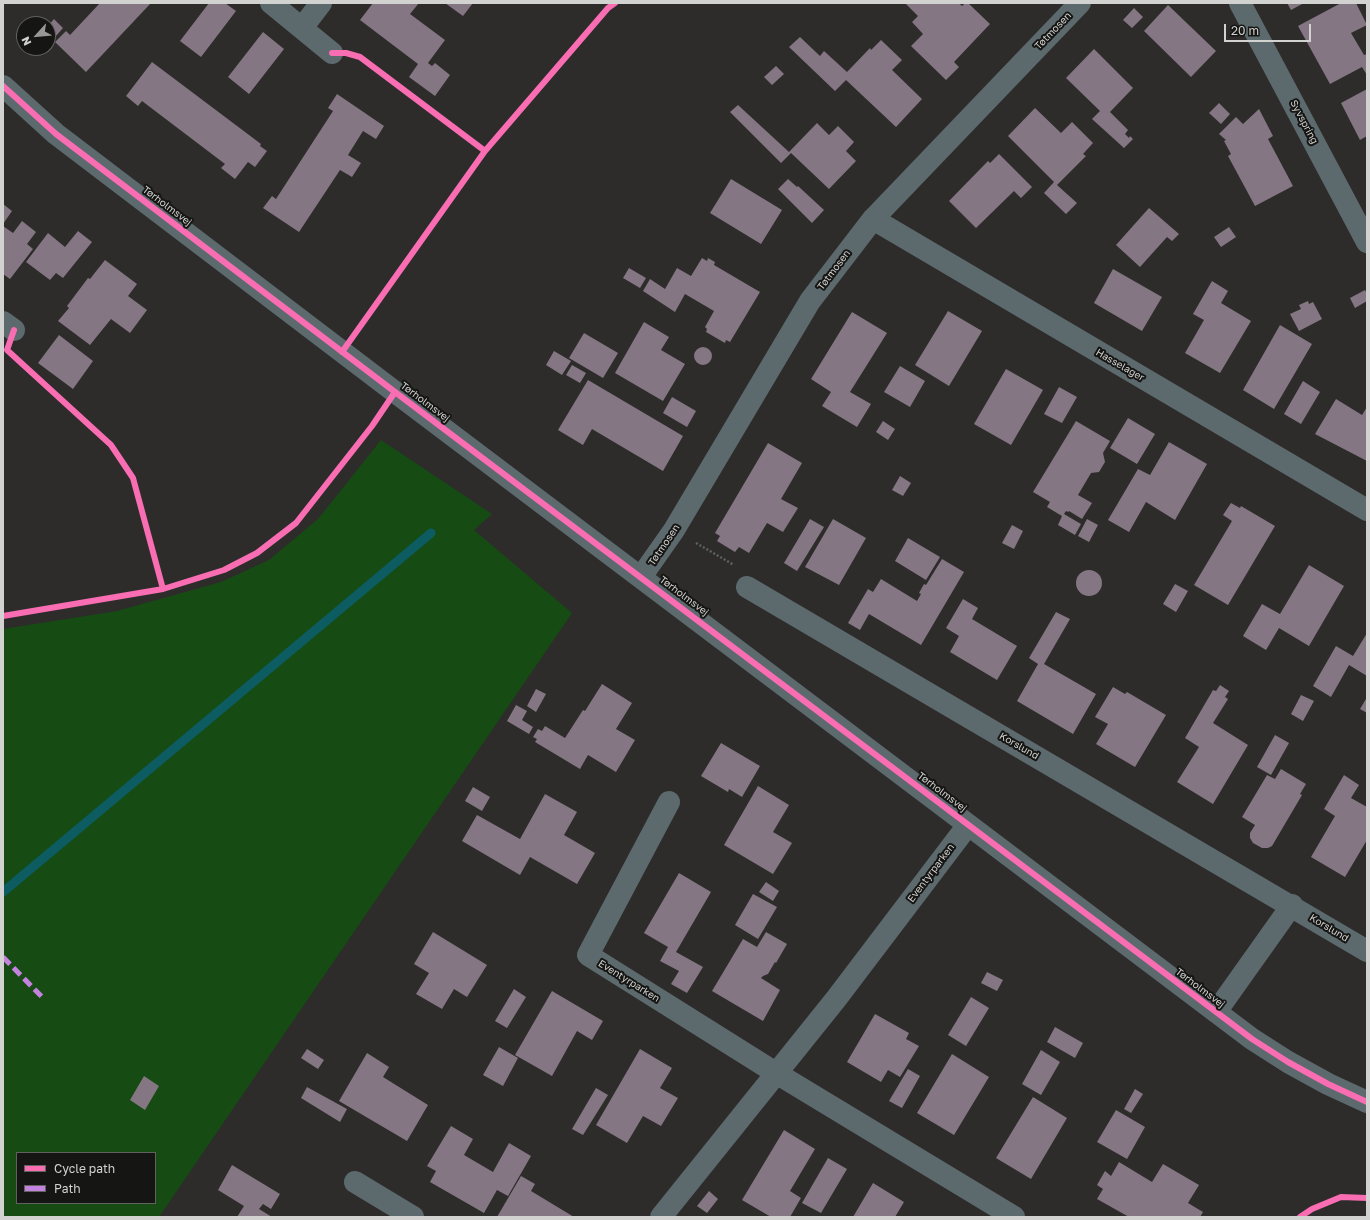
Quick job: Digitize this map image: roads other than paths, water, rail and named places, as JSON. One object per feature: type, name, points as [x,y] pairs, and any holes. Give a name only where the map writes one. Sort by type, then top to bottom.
[{"type":"street","points":[[271,3],[332,53]]},
{"type":"street","points":[[302,28],[321,3]]},
{"type":"street","name":"Tøtmosen","points":[[641,577],[674,530],[810,301],[873,219],[1080,3]]},
{"type":"street","name":"Syvspring","points":[[1240,3],[1367,242]]},
{"type":"street","name":"Tørholmsvej","points":[[3,86],[56,134],[1252,1039],[1288,1062],[1328,1084],[1367,1102]]},
{"type":"street","name":"Hasselager","points":[[873,219],[1367,510]]},
{"type":"street","name":"Korslund","points":[[747,587],[1292,905],[1367,951]]},
{"type":"street","name":"Eventyrparken","points":[[669,802],[588,955],[776,1073],[1014,1217]]},
{"type":"street","name":"Eventyrparken","points":[[661,1217],[836,999],[968,825]]},
{"type":"street","points":[[1216,1012],[1292,905]]},
{"type":"street","points":[[355,1182],[414,1217]]},
{"type":"waterway","points":[[3,892],[431,533]]}]
